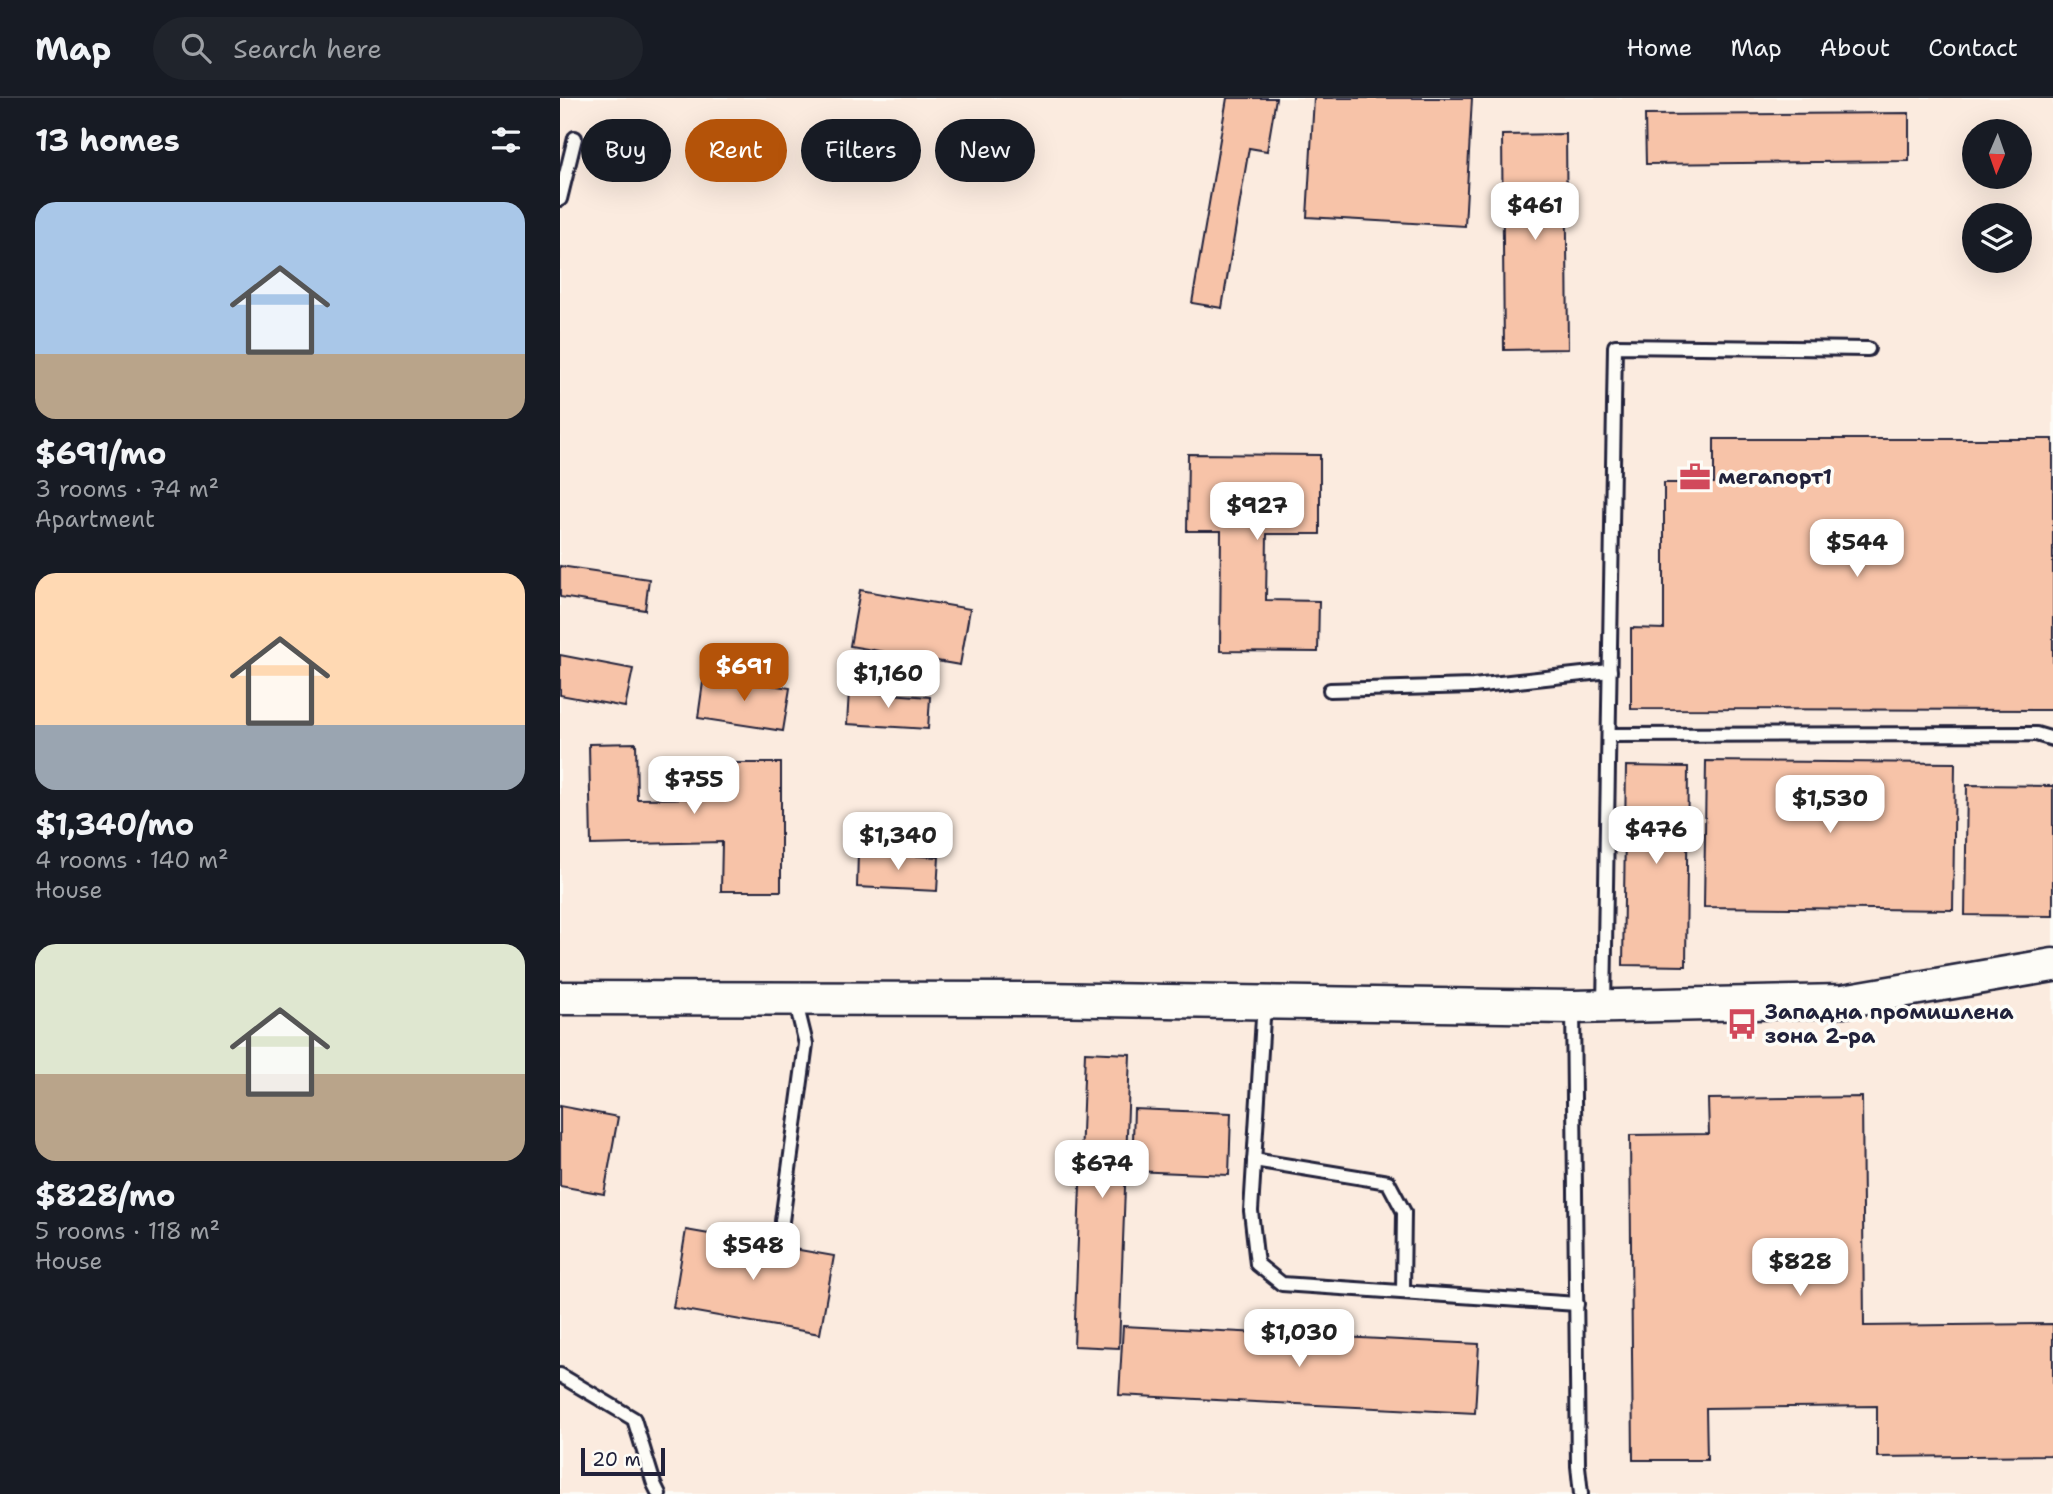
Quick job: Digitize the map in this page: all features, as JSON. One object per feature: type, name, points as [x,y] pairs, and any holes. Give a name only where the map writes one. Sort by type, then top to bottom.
[{"type":"street","points":[[560,998],[1265,1002],[1573,1007],[1843,1001],[2053,965]]},
{"type":"lane","points":[[560,199],[575,138]]},
{"type":"lane","points":[[1604,1006],[1615,346],[1868,349]]},
{"type":"lane","points":[[1330,690],[1473,686],[1609,671]]},
{"type":"lane","points":[[1609,735],[2036,734],[2053,739]]},
{"type":"lane","points":[[782,1221],[806,1044],[795,999]]},
{"type":"lane","points":[[1265,1002],[1251,1211],[1257,1264],[1282,1284],[1577,1304]]},
{"type":"lane","points":[[1573,1007],[1578,1466],[1581,1494]]},
{"type":"lane","points":[[1254,1160],[1388,1182],[1404,1212],[1403,1292]]},
{"type":"lane","points":[[560,1374],[634,1419],[659,1494]]},
{"type":"shaded area","points":[[560,98],[2053,98],[2053,1494],[560,1494]]},
{"type":"building","points":[[1227,98],[1276,98],[1267,151],[1249,148],[1222,308],[1192,303]]},
{"type":"building","points":[[1314,98],[1472,98],[1465,226],[1307,217]]},
{"type":"building","points":[[1909,113],[1909,161],[1646,164],[1645,115]]},
{"type":"building","points":[[1566,134],[1568,349],[1504,350],[1502,135]]},
{"type":"building","points":[[1714,439],[2053,439],[2053,710],[1631,709],[1631,628],[1664,629],[1664,483],[1714,483]]},
{"type":"building","points":[[1188,454],[1320,455],[1320,534],[1267,534],[1266,600],[1319,601],[1318,652],[1220,651],[1221,531],[1187,531]]},
{"type":"building","points":[[560,566],[649,579],[645,610],[560,597]]},
{"type":"building","points":[[860,590],[970,609],[960,665],[850,646]]},
{"type":"building","points":[[560,655],[633,669],[625,707],[560,695]]},
{"type":"building","points":[[704,675],[790,688],[783,731],[698,718]]},
{"type":"building","points":[[849,691],[930,697],[928,729],[847,724]]},
{"type":"building","points":[[636,743],[637,799],[722,798],[722,763],[781,763],[781,891],[721,891],[722,842],[591,845],[589,744]]},
{"type":"building","points":[[1706,761],[1955,763],[1953,910],[1704,907]]},
{"type":"building","points":[[1626,766],[1688,767],[1686,966],[1623,965]]},
{"type":"building","points":[[1967,785],[2053,786],[2053,916],[1965,915]]},
{"type":"building","points":[[858,853],[939,857],[937,891],[857,887]]},
{"type":"building","points":[[1085,1052],[1130,1054],[1119,1348],[1074,1346]]},
{"type":"building","points":[[1862,1097],[1864,1326],[2053,1324],[2053,1455],[1877,1457],[1877,1406],[1706,1408],[1707,1460],[1633,1460],[1630,1135],[1709,1134],[1708,1099]]},
{"type":"building","points":[[560,1106],[618,1117],[604,1194],[560,1186]]},
{"type":"building","points":[[1134,1109],[1231,1113],[1229,1175],[1132,1171]]},
{"type":"building","points":[[686,1230],[834,1256],[820,1334],[673,1308]]},
{"type":"building","points":[[1123,1326],[1479,1344],[1475,1413],[1119,1395]]},
{"type":"place","name":"мегапорт1","points":[[1695,477]]},
{"type":"place","name":"Западна промишлена зона 2-ра","points":[[1742,1024]]}]
